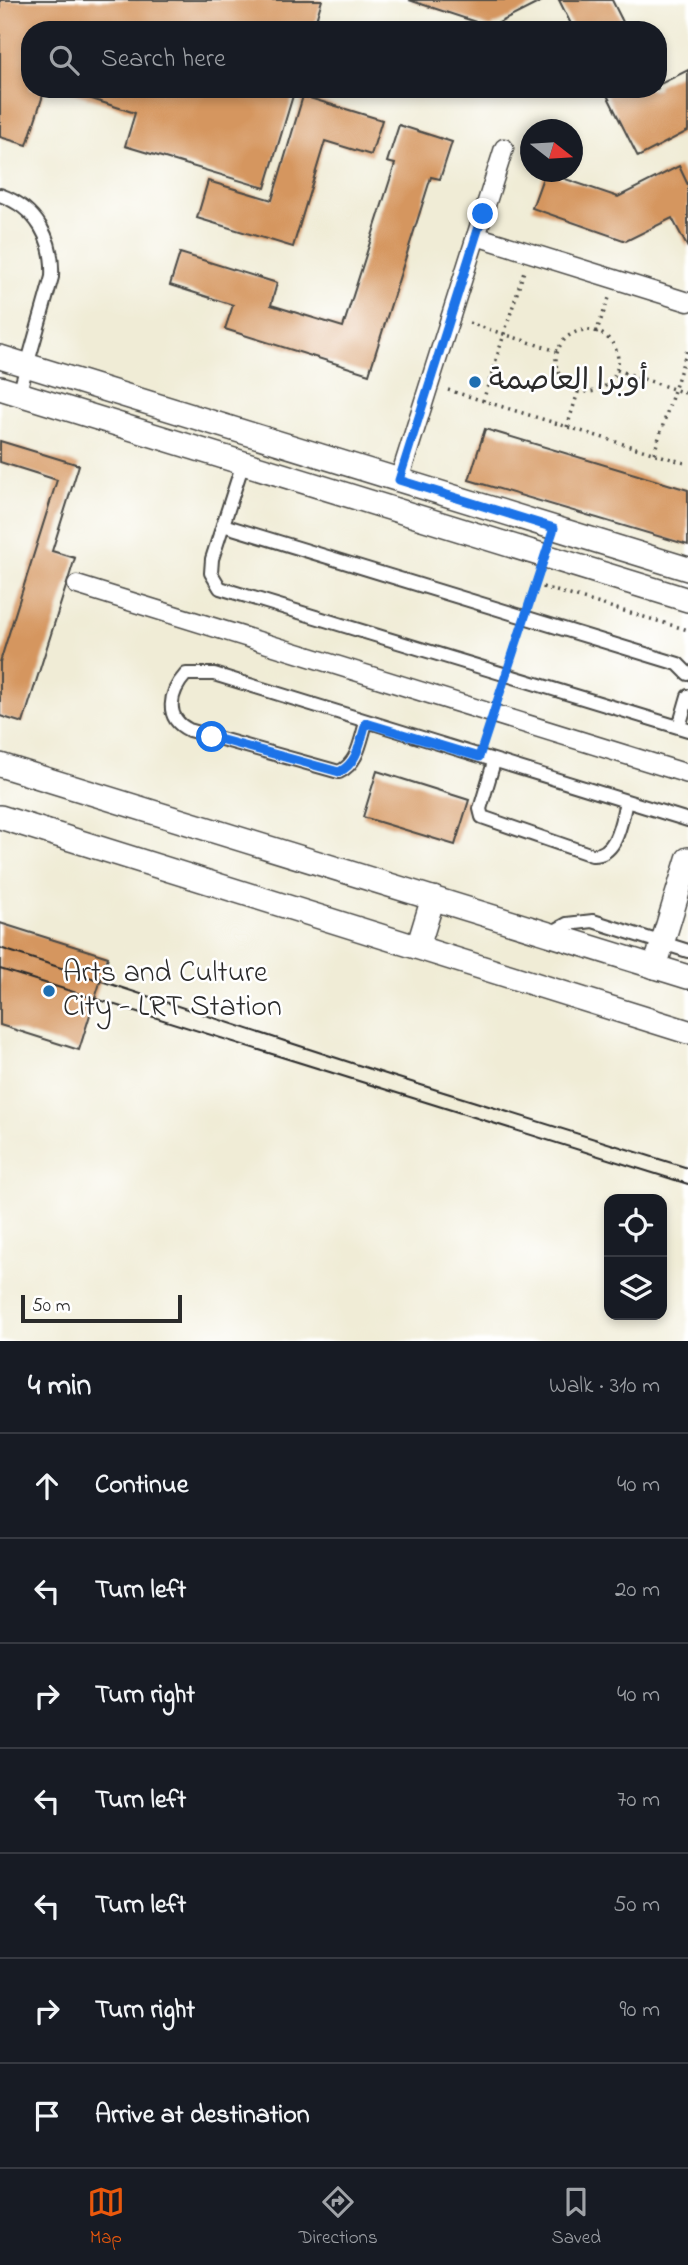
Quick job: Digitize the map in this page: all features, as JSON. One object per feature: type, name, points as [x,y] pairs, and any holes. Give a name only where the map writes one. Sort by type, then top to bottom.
[{"type":"street","points":[[399,480],[504,148]]},
{"type":"street","points":[[476,236],[688,302]]},
{"type":"street","points":[[0,357],[688,569]]},
{"type":"street","points":[[10,391],[688,600]]},
{"type":"street","points":[[77,585],[688,774]]},
{"type":"street","points":[[0,765],[688,977]]},
{"type":"street","points":[[0,817],[688,1032]]},
{"type":"street","points":[[655,967],[688,859]]},
{"type":"street","points":[[418,947],[433,898]]},
{"type":"lane","points":[[0,195],[17,203],[36,218],[44,231],[51,254],[52,277],[27,365],[10,391]]},
{"type":"lane","points":[[243,463],[211,573],[220,588],[683,728],[688,696]]},
{"type":"lane","points":[[223,525],[678,664],[688,674]]},
{"type":"lane","points":[[366,723],[356,757],[348,768],[339,772],[189,730],[177,724],[171,714],[171,702],[177,685],[186,674],[214,674],[688,820]]},
{"type":"lane","points":[[494,762],[480,809],[482,817],[592,855],[600,855],[609,850],[626,802]]},
{"type":"lane","points":[[549,934],[567,924],[593,921],[688,951]]},
{"type":"path","points":[[483,401],[530,252]]},
{"type":"path","points":[[596,333],[615,279]]},
{"type":"path","points":[[451,317],[557,351]]},
{"type":"path","points":[[581,329],[608,336],[620,357],[613,382],[594,393],[566,386],[554,366],[557,351],[560,342],[581,329]]},
{"type":"path","points":[[654,453],[688,347]]},
{"type":"path","points":[[616,370],[688,394]]},
{"type":"path","points":[[429,384],[688,464]]},
{"type":"path","points":[[567,427],[579,389]]},
{"type":"path","points":[[506,675],[545,556]]},
{"type":"path","points":[[536,584],[688,630]]},
{"type":"building","points":[[0,0],[322,0],[316,21],[21,21],[21,98],[42,98],[27,145],[0,137]]},
{"type":"building","points":[[409,0],[544,0],[503,21],[473,21]]},
{"type":"building","points":[[559,0],[612,0],[622,21],[570,21]]},
{"type":"building","points":[[688,70],[688,131],[638,157],[608,98],[667,98],[667,80]]},
{"type":"building","points":[[89,98],[292,98],[265,188],[125,146],[135,113]]},
{"type":"building","points":[[302,98],[382,120],[371,155],[325,141],[293,247],[197,218],[208,181],[272,200]]},
{"type":"building","points":[[399,125],[452,142],[440,179],[431,177],[369,374],[225,329],[233,305],[170,285],[180,253],[277,283],[271,305],[343,327],[395,164],[387,162]]},
{"type":"building","points":[[679,166],[688,185],[688,248],[672,218],[626,241],[532,208],[541,182],[574,182],[618,197]]},
{"type":"building","points":[[485,429],[688,490],[688,545],[469,480]]},
{"type":"building","points":[[0,441],[79,465],[52,551],[75,558],[23,723],[0,716],[0,662],[57,480],[0,462]]},
{"type":"building","points":[[377,771],[469,800],[455,845],[363,817]]},
{"type":"building","name":"Arts and Culture City - LRT Station","points":[[0,923],[108,957],[79,1050],[0,1025]]},
{"type":"tram line","points":[[0,948],[392,1076],[688,1168]]},
{"type":"tram line","points":[[0,969],[688,1184]]},
{"type":"place","name":"أوبرا العاصمة","points":[[475,382]]},
{"type":"place","name":"Arts and Culture City - LRT Station","points":[[49,991]]},
{"type":"route","points":[[212,737],[327,771],[339,772],[348,768],[356,757],[366,723],[479,757],[554,528],[399,480],[483,214]]}]
